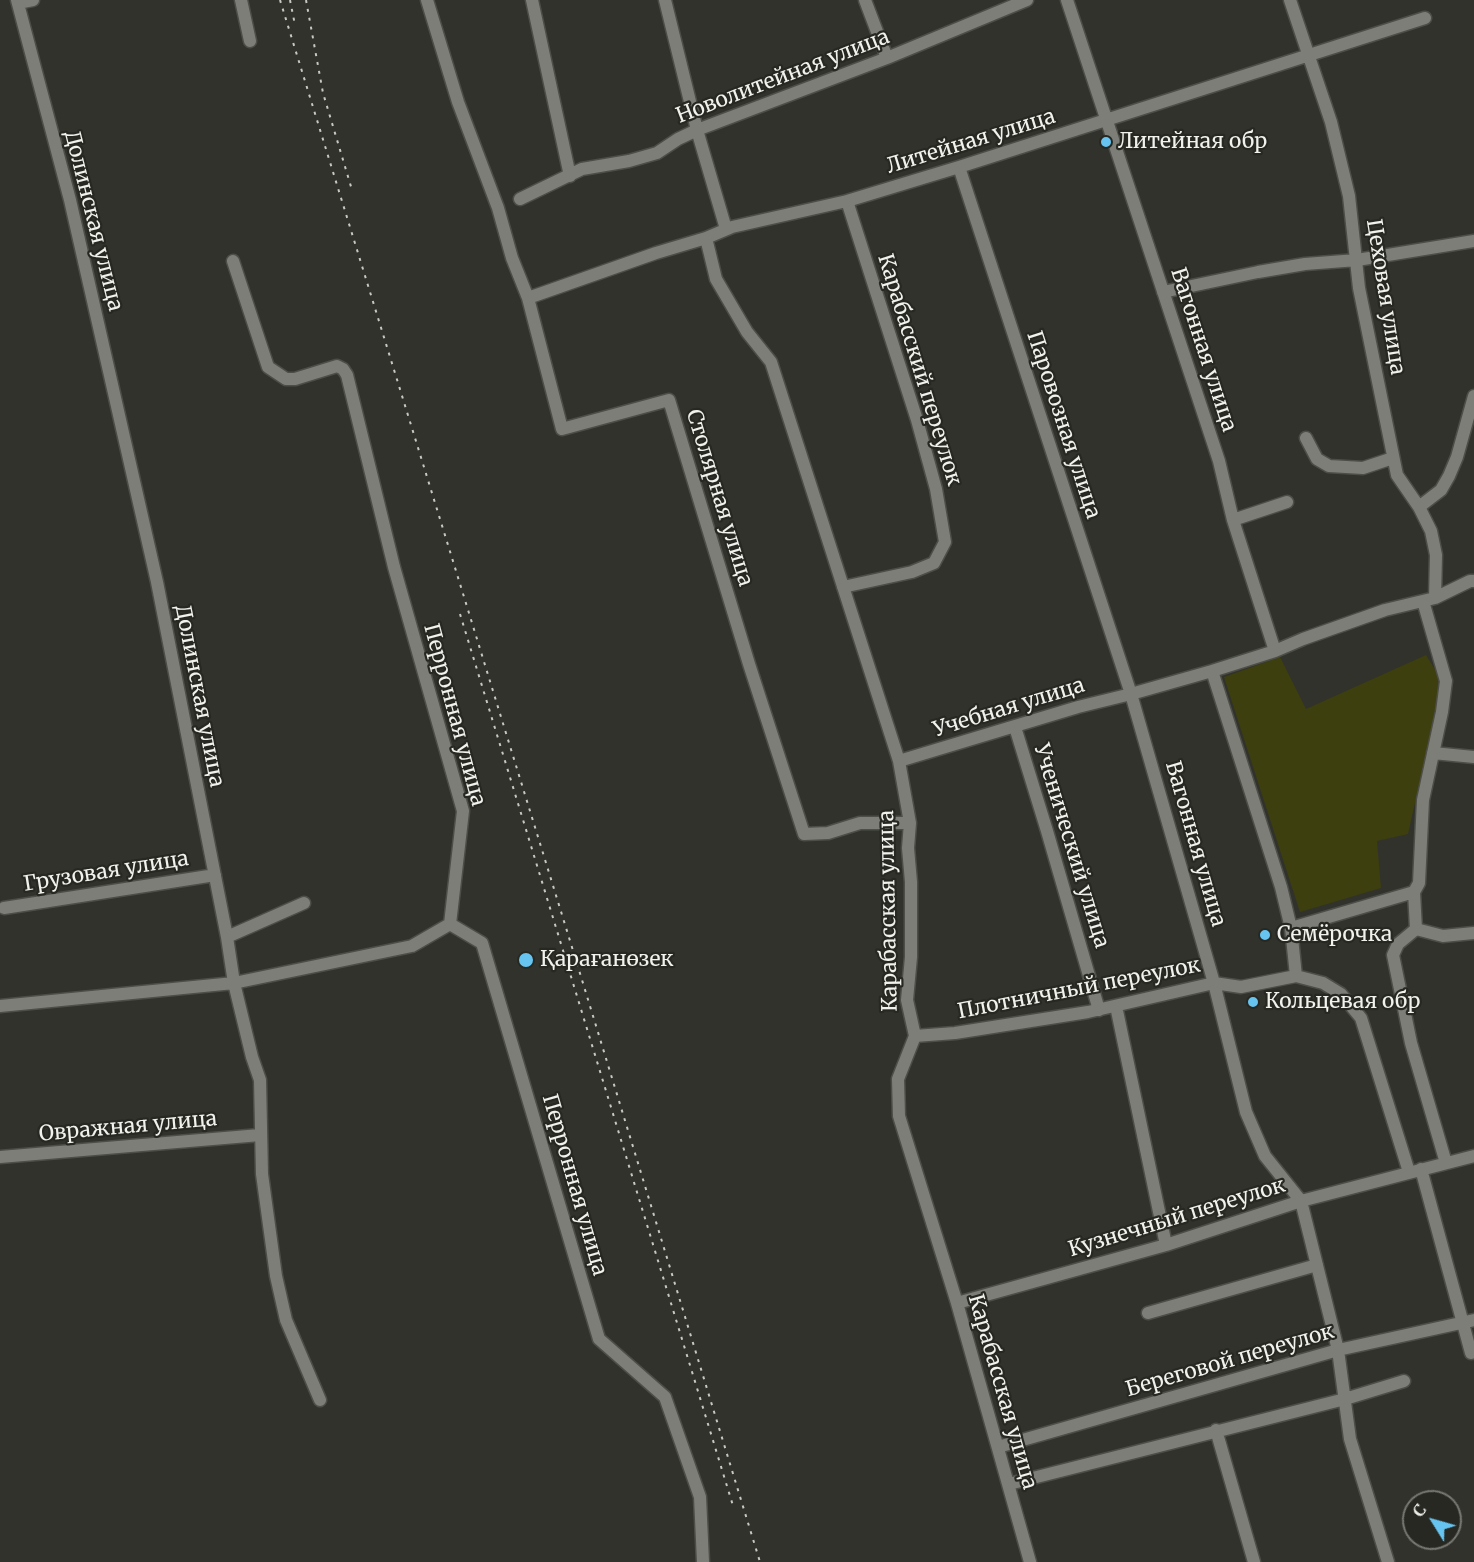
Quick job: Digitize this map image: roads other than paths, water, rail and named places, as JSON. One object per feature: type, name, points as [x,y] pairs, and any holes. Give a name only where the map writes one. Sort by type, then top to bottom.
[{"type":"street","points":[[18,1],[33,0]]},
{"type":"street","points":[[241,0],[250,41]]},
{"type":"street","name":"Столярная улица","points":[[427,0],[458,102],[498,208],[512,258],[528,298],[562,429],[669,400],[749,664],[804,834],[828,833],[860,823],[910,823]]},
{"type":"street","points":[[532,0],[570,176]]},
{"type":"street","points":[[665,0],[697,130],[726,229]]},
{"type":"street","points":[[865,0],[887,58]]},
{"type":"street","name":"Новолитейная улица","points":[[520,199],[582,168],[629,161],[657,153],[697,130],[887,58],[1027,0]]},
{"type":"street","name":"Вагонная улица","points":[[1067,0],[1219,461],[1233,520],[1275,651]]},
{"type":"street","name":"Цеховая улица","points":[[1290,0],[1331,122],[1349,196],[1359,288],[1397,474],[1419,507],[1431,531],[1436,555],[1429,599],[1446,681],[1442,712],[1423,800],[1419,883],[1414,892]]},
{"type":"street","name":"Долинская улица","points":[[18,1],[70,200],[155,571],[234,982],[252,1057],[260,1080],[262,1174],[275,1266],[286,1320],[320,1400]]},
{"type":"street","name":"Литейная улица","points":[[528,298],[706,238],[726,229],[848,201],[1425,18]]},
{"type":"street","name":"Паровозная улица","points":[[959,167],[1131,694]]},
{"type":"street","name":"Карабасский переулок","points":[[843,587],[912,572],[934,563],[945,543],[936,489],[918,420],[848,201]]},
{"type":"street","name":"Карабасская улица","points":[[706,238],[720,288],[747,332],[771,362],[899,761],[910,823],[908,848],[911,882],[911,957],[907,1000],[915,1036],[898,1079],[899,1116],[957,1303],[1030,1562]]},
{"type":"street","points":[[1163,292],[1202,282],[1293,266],[1357,260],[1474,241]]},
{"type":"street","name":"Перронная улица","points":[[233,261],[268,367],[286,379],[295,379],[337,366],[347,375],[394,567],[464,811],[450,924],[482,943],[599,1339],[665,1397],[700,1497],[703,1562]]},
{"type":"street","points":[[1419,507],[1441,490],[1449,476],[1457,457],[1474,396]]},
{"type":"street","points":[[1306,438],[1317,459],[1329,466],[1363,468],[1393,458]]},
{"type":"street","points":[[1233,520],[1287,502]]},
{"type":"street","points":[[1131,694],[1275,651],[1385,610],[1429,599],[1474,581]]},
{"type":"street","points":[[1212,671],[1281,887],[1291,928],[1296,976],[1323,984],[1341,994],[1361,1018],[1469,1322],[1471,1353]]},
{"type":"street","name":"Вагонная улица","points":[[1131,694],[1214,983]]},
{"type":"street","name":"Учебная улица","points":[[899,761],[1078,707],[1131,694]]},
{"type":"street","name":"Ученический улица","points":[[1015,727],[1099,1010]]},
{"type":"street","points":[[1433,753],[1474,757]]},
{"type":"street","name":"Грузовая улица","points":[[4,908],[214,874]]},
{"type":"street","points":[[1291,928],[1414,892],[1416,929]]},
{"type":"street","points":[[227,937],[304,903]]},
{"type":"street","points":[[0,1006],[234,982],[412,946],[450,924]]},
{"type":"street","points":[[1416,929],[1443,936],[1474,933]]},
{"type":"street","points":[[1416,929],[1398,944],[1393,955],[1411,1043],[1446,1162]]},
{"type":"street","name":"Плотничный переулок","points":[[915,1036],[955,1033],[1099,1010],[1214,983],[1241,987],[1296,976]]},
{"type":"street","points":[[1214,983],[1246,1112],[1265,1156],[1301,1201],[1338,1350],[1350,1439],[1388,1562]]},
{"type":"street","points":[[1116,1006],[1166,1245]]},
{"type":"street","name":"Овражная улица","points":[[0,1157],[260,1135]]},
{"type":"street","name":"Кузнечный переулок","points":[[957,1303],[1166,1245],[1301,1201],[1474,1156]]},
{"type":"street","points":[[1148,1313],[1317,1265]]},
{"type":"street","name":"Береговой переулок","points":[[998,1447],[1338,1350],[1469,1322]]},
{"type":"street","points":[[1009,1484],[1345,1399],[1404,1381]]},
{"type":"street","points":[[1216,1430],[1254,1562]]},
{"type":"railway","points":[[280,0],[760,1562]]},
{"type":"railway","points":[[290,0],[295,25]]},
{"type":"railway","points":[[306,0],[323,93],[352,190]]},
{"type":"railway","points":[[460,614],[734,1509]]},
{"type":"place","name":"Литейная обр","points":[[1106,142]]},
{"type":"place","name":"Семёрочка","points":[[1265,935]]},
{"type":"place","name":"Қарағанөзек","points":[[526,960]]},
{"type":"place","name":"Кольцевая обр","points":[[1253,1002]]}]
